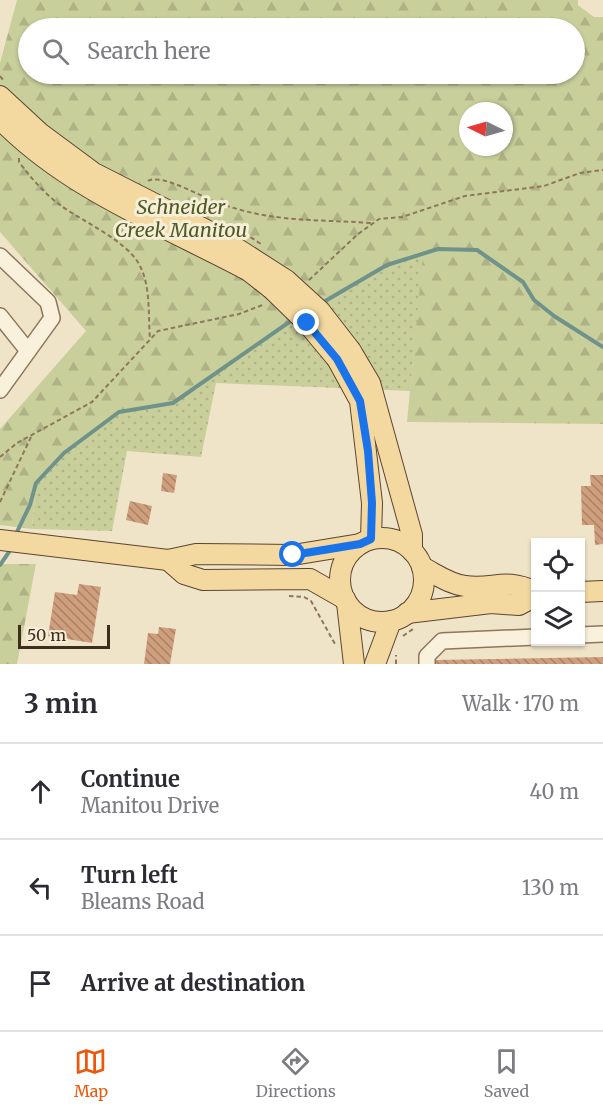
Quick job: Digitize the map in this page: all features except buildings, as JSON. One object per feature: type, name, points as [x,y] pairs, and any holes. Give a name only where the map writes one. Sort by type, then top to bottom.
[{"type":"main road","points":[[3,90],[40,133],[94,173],[216,235],[279,285],[307,323],[344,355],[370,383],[412,535],[423,588],[417,602],[375,664]]},
{"type":"main road","points":[[0,119],[16,135],[73,180],[279,285]]},
{"type":"main road","points":[[344,355],[360,401],[368,451],[372,503],[365,542],[348,555],[342,569],[340,584],[346,601],[354,664]]},
{"type":"main road","points":[[0,540],[168,560],[196,555],[227,557],[293,555],[365,542],[393,540],[454,584],[468,586],[516,583],[532,592]]},
{"type":"main road","points":[[168,560],[184,574],[202,580],[310,579],[346,601],[366,619],[404,621],[491,603],[519,605],[531,597]]},
{"type":"main road","points":[[585,592],[603,591]]},
{"type":"lane","points":[[0,256],[48,302],[52,312],[52,318],[0,390]]},
{"type":"lane","points":[[0,316],[28,351]]},
{"type":"lane","points":[[585,635],[603,634]]},
{"type":"lane","points":[[427,664],[427,656],[442,641],[531,637]]},
{"type":"path","points":[[0,76],[3,90]]},
{"type":"path","points":[[20,151],[19,162],[31,179],[59,204],[126,249],[140,266],[146,284],[150,339]]},
{"type":"path","points":[[154,187],[145,183],[152,179],[165,180],[218,203],[262,217],[373,223]]},
{"type":"path","points":[[230,225],[249,234],[265,247]]},
{"type":"path","points":[[0,502],[32,435]]},
{"type":"path","points":[[283,596],[304,597],[311,601],[339,651]]},
{"type":"path","points":[[401,639],[405,633],[404,621]]},
{"type":"path","points":[[396,664],[397,646]]},
{"type":"green space","name":"Schneider Creek Manitou","points":[[17,0],[578,0],[578,5],[594,17],[603,17],[603,424],[407,422],[423,254],[387,265],[281,326],[173,403],[119,412],[64,453],[36,483],[32,529],[0,525],[0,429],[86,331],[0,232],[0,63]]},
{"type":"green space","points":[[424,254],[410,391],[216,383],[201,457],[127,451],[112,531],[32,529],[36,483],[64,453],[119,412],[173,403],[281,326],[387,265]]},
{"type":"green space","points":[[0,564],[36,564],[17,664],[0,664]]},
{"type":"waterway","points":[[320,304],[387,265],[438,249],[477,250],[523,282],[534,300],[554,316],[603,347]]},
{"type":"waterway","points":[[15,536],[30,505],[36,483],[64,453],[119,412],[173,403],[295,318]]},
{"type":"waterway","points":[[0,565],[11,549]]},
{"type":"route","points":[[293,555],[360,544],[371,539],[372,503],[368,451],[360,401],[337,359],[307,323]]}]
